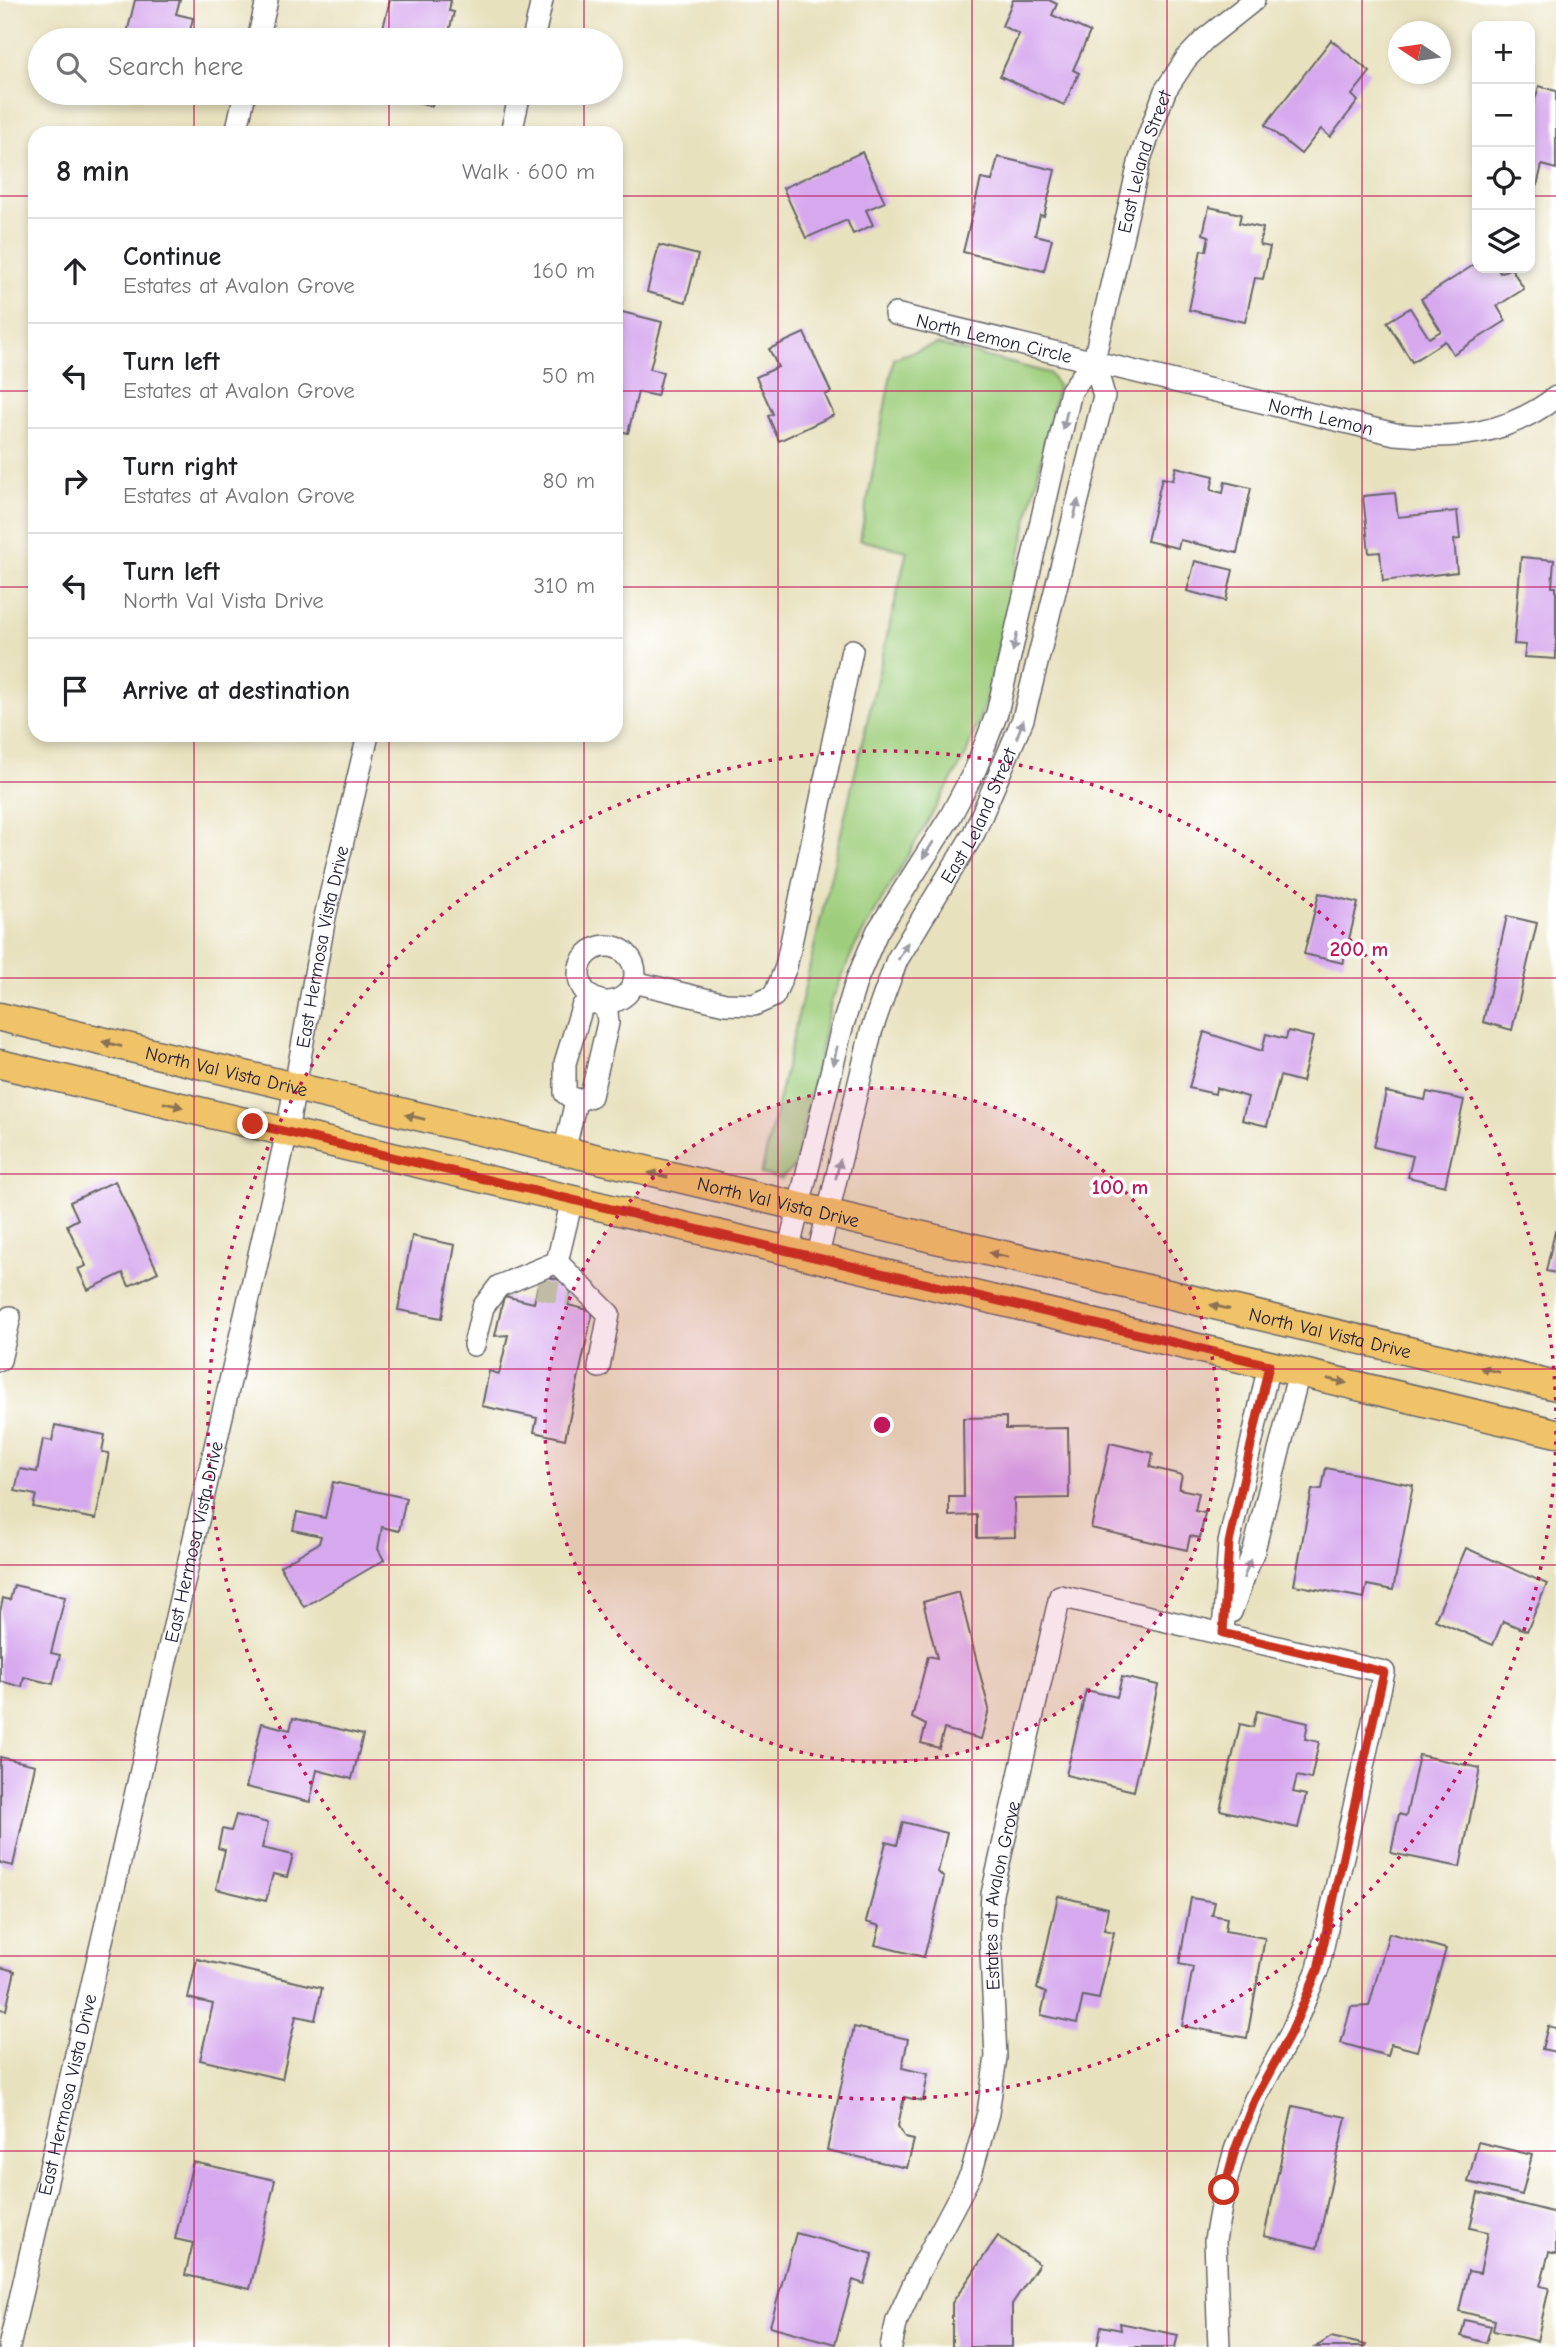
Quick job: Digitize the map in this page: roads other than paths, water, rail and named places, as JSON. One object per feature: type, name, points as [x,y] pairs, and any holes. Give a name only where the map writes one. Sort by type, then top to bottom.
[{"type":"main road","name":"North Val Vista Drive","points":[[0,1017],[1556,1386]]},
{"type":"main road","points":[[0,1065],[1556,1433]]},
{"type":"street","points":[[261,28],[267,0]]},
{"type":"street","points":[[536,28],[542,0]]},
{"type":"street","name":"East Leland Street","points":[[788,1252],[841,1031],[857,979],[877,932],[950,817],[976,768],[997,713],[1071,391],[1094,360],[1140,159],[1166,91],[1186,59],[1205,39],[1254,0]]},
{"type":"street","points":[[238,126],[243,105]]},
{"type":"street","points":[[513,126],[517,105]]},
{"type":"street","name":"North Lemon Circle","points":[[895,314],[1094,360]]},
{"type":"street","name":"East Leland Street","points":[[817,1259],[871,1032],[897,960],[974,833],[1023,719],[1104,396],[1094,360]]},
{"type":"street","name":"North Lemon","points":[[1094,360],[1395,434],[1440,439],[1479,434],[1552,409]]},
{"type":"street","points":[[634,982],[725,1004],[754,1005],[774,996],[786,967],[852,650]]},
{"type":"street","name":"East Hermosa Vista Drive","points":[[9,2347],[297,1089],[326,918],[367,742]]},
{"type":"street","points":[[576,1101],[565,1093],[565,1063],[582,1007],[597,1000],[620,999],[634,982],[635,968],[626,952],[609,945],[592,949],[580,964],[579,974],[585,992],[597,1000],[607,1012],[608,1023],[591,1096],[576,1101]]},
{"type":"street","points":[[564,1152],[576,1101]]},
{"type":"street","points":[[474,1345],[483,1307],[499,1286],[532,1282],[557,1262],[572,1200]]},
{"type":"street","points":[[557,1262],[578,1294],[609,1314],[598,1367]]},
{"type":"street","points":[[0,1360],[10,1317]]},
{"type":"street","points":[[1223,1633],[1229,1543],[1269,1365]]},
{"type":"street","points":[[1223,1633],[1254,1550],[1299,1372]]},
{"type":"street","points":[[1249,1453],[1277,1458]]},
{"type":"street","name":"Estates at Avalon Grove","points":[[891,2347],[897,2320],[919,2272],[971,2174],[988,2113],[996,2057],[991,1969],[992,1894],[1060,1596],[1384,1672],[1318,1969],[1291,2033],[1255,2099],[1235,2150],[1224,2190],[1214,2240],[1219,2347]]},
{"type":"tunnel","points":[[537,1288],[570,1295]]}]
